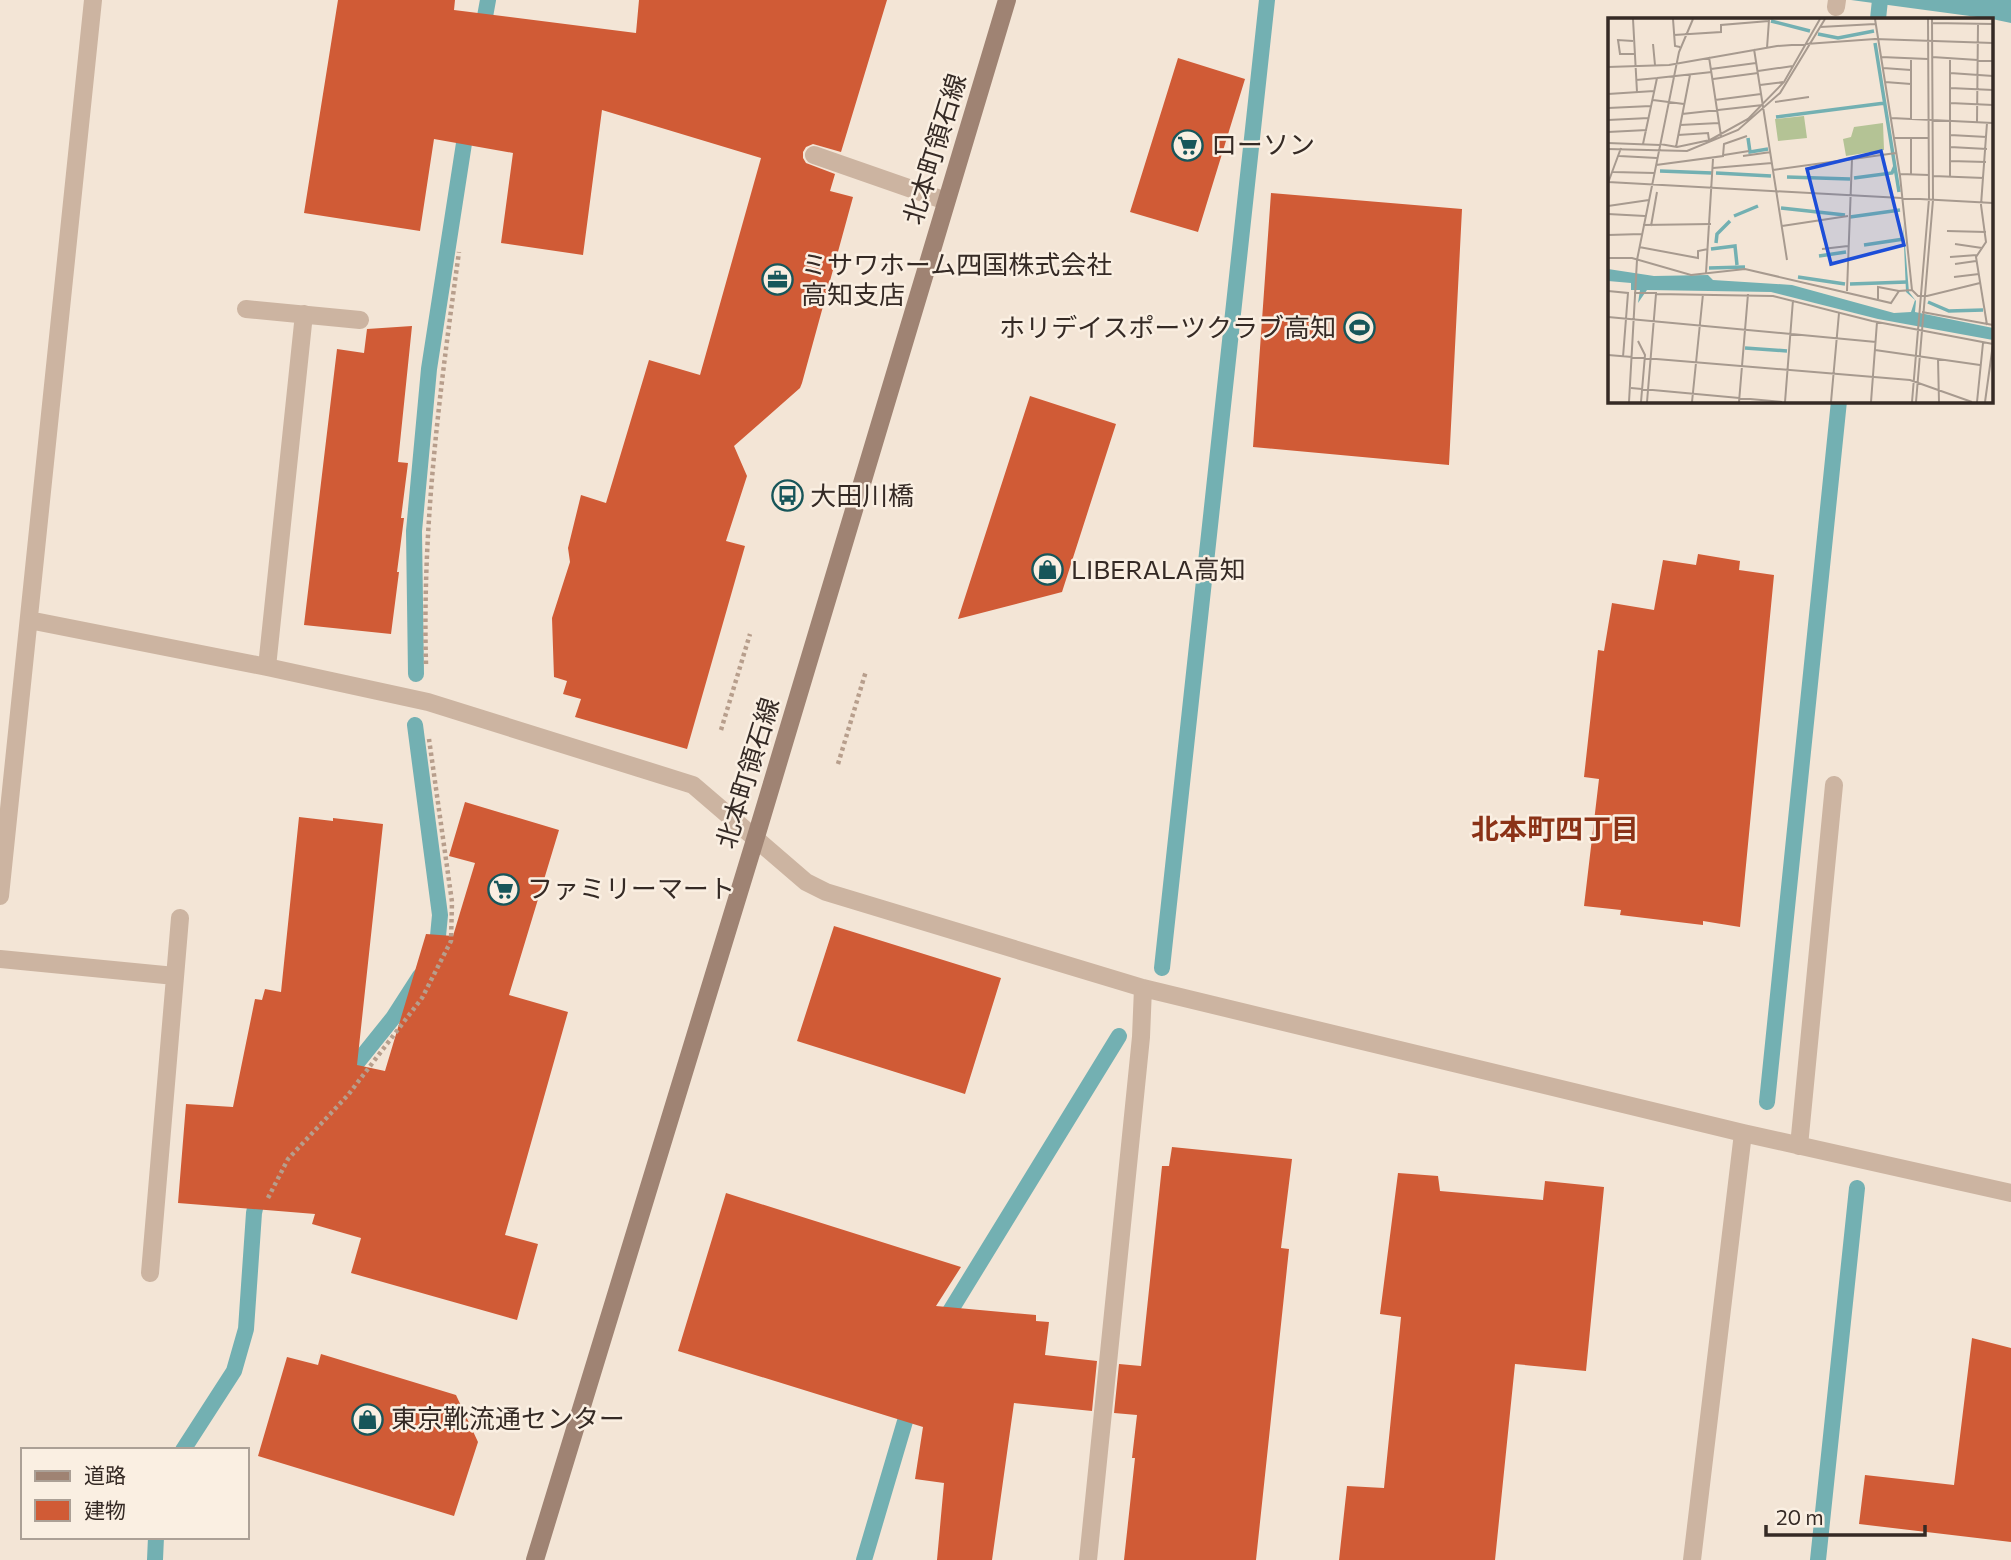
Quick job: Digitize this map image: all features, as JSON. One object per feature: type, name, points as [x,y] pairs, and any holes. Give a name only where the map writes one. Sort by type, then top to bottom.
[{"type":"main road","name":"北本町領石線","points":[[535,1560],[1007,0]]},
{"type":"street","points":[[0,896],[93,0]]},
{"type":"street","points":[[814,155],[946,201]]},
{"type":"street","points":[[246,309],[360,320]]},
{"type":"street","points":[[268,667],[304,314]]},
{"type":"street","points":[[29,620],[428,702],[693,785],[806,882],[826,892],[1143,988],[1743,1133],[2011,1193]]},
{"type":"street","points":[[1799,1146],[1834,785]]},
{"type":"street","points":[[150,1273],[180,918]]},
{"type":"street","points":[[0,959],[175,976]]},
{"type":"street","points":[[1088,1560],[1141,1037],[1143,988]]},
{"type":"street","points":[[1692,1560],[1743,1133]]},
{"type":"path","points":[[268,1198],[288,1159],[348,1095],[414,1008],[435,975],[451,941],[452,902],[428,733],[425,626],[429,503],[459,252]]},
{"type":"path","points":[[721,730],[750,634]]},
{"type":"path","points":[[838,764],[866,671]]},
{"type":"water","points":[[1851,0],[2011,0],[2011,23]]},
{"type":"building","points":[[338,0],[455,0],[454,10],[636,33],[639,0],[887,0],[841,152],[813,144],[803,152],[806,163],[835,174],[830,191],[853,197],[800,388],[734,446],[747,476],[726,541],[745,546],[687,749],[575,717],[581,699],[563,694],[567,681],[554,677],[552,618],[570,562],[568,548],[581,495],[606,503],[649,360],[700,375],[761,158],[602,110],[583,255],[501,243],[513,153],[434,139],[420,231],[304,213]]},
{"type":"building","name":"ローソン","points":[[1178,58],[1245,79],[1198,232],[1130,212]]},
{"type":"building","name":"ホリデイスポーツクラブ高知","points":[[1271,193],[1462,209],[1449,465],[1253,447]]},
{"type":"building","points":[[412,326],[398,462],[408,463],[391,634],[304,625],[337,349],[364,353],[367,329]]},
{"type":"building","points":[[1030,396],[1116,424],[1062,592],[958,619]]},
{"type":"building","points":[[1698,554],[1740,561],[1739,570],[1774,575],[1740,927],[1703,921],[1703,925],[1620,915],[1621,910],[1584,906],[1599,779],[1584,777],[1598,650],[1604,651],[1612,603],[1654,610],[1663,560],[1696,565]]},
{"type":"building","points":[[465,802],[559,830],[509,995],[568,1012],[505,1235],[538,1244],[517,1320],[351,1273],[361,1238],[312,1224],[315,1214],[178,1203],[186,1104],[233,1107],[255,999],[262,1000],[265,989],[281,992],[299,817],[383,824],[357,1065],[385,1071],[426,934],[453,936],[475,863],[449,856]]},
{"type":"building","points":[[834,926],[1001,978],[965,1094],[797,1041]]},
{"type":"building","points":[[1172,1147],[1292,1159],[1281,1248],[1289,1249],[1256,1560],[1124,1560],[1137,1415],[1114,1413],[1119,1364],[1141,1366],[1162,1166],[1169,1166]]},
{"type":"building","points":[[1398,1173],[1438,1176],[1440,1191],[1543,1200],[1545,1181],[1604,1187],[1586,1371],[1515,1364],[1495,1560],[1339,1560],[1347,1486],[1384,1488],[1401,1317],[1380,1314]]},
{"type":"building","points":[[726,1193],[961,1267],[936,1306],[1036,1315],[1036,1321],[1049,1322],[1045,1355],[1097,1361],[1092,1411],[1014,1403],[992,1560],[937,1560],[944,1483],[915,1479],[923,1427],[678,1351]]},
{"type":"building","points":[[1972,1338],[2011,1348],[2011,1542],[1859,1524],[1865,1475],[1954,1485]]},
{"type":"building","name":"東京靴流通センター","points":[[321,1354],[456,1395],[478,1442],[454,1516],[258,1456],[287,1357],[318,1365]]},
{"type":"waterway","points":[[482,33],[488,0]]},
{"type":"waterway","points":[[1162,968],[1267,0]]},
{"type":"waterway","points":[[1878,18],[1880,0]]},
{"type":"waterway","points":[[416,674],[414,531],[429,369],[467,124]]},
{"type":"waterway","points":[[1767,1102],[1839,402]]},
{"type":"waterway","points":[[415,725],[440,915],[438,936],[432,953]]},
{"type":"waterway","points":[[344,1079],[393,1018],[420,976]]},
{"type":"waterway","points":[[941,1326],[1119,1036]]},
{"type":"waterway","points":[[1818,1560],[1857,1188]]},
{"type":"waterway","points":[[184,1448],[234,1371],[246,1329],[254,1213],[259,1190]]},
{"type":"waterway","points":[[864,1560],[911,1401]]},
{"type":"waterway","points":[[155,1560],[156,1539]]},
{"type":"place","name":"ローソン","points":[[1188,145]]},
{"type":"place","name":"ミサワホーム四国株式会社 高知支店","points":[[778,280]]},
{"type":"place","name":"ホリデイスポーツクラブ高知","points":[[1359,328]]},
{"type":"place","name":"大田川橋","points":[[787,496]]},
{"type":"place","name":"LIBERALA高知","points":[[1048,570]]},
{"type":"place","name":"ファミリーマート","points":[[504,889]]},
{"type":"place","name":"東京靴流通センター","points":[[368,1419]]},
{"type":"district","name":"北本町四丁目","points":[[1555,829]]}]
